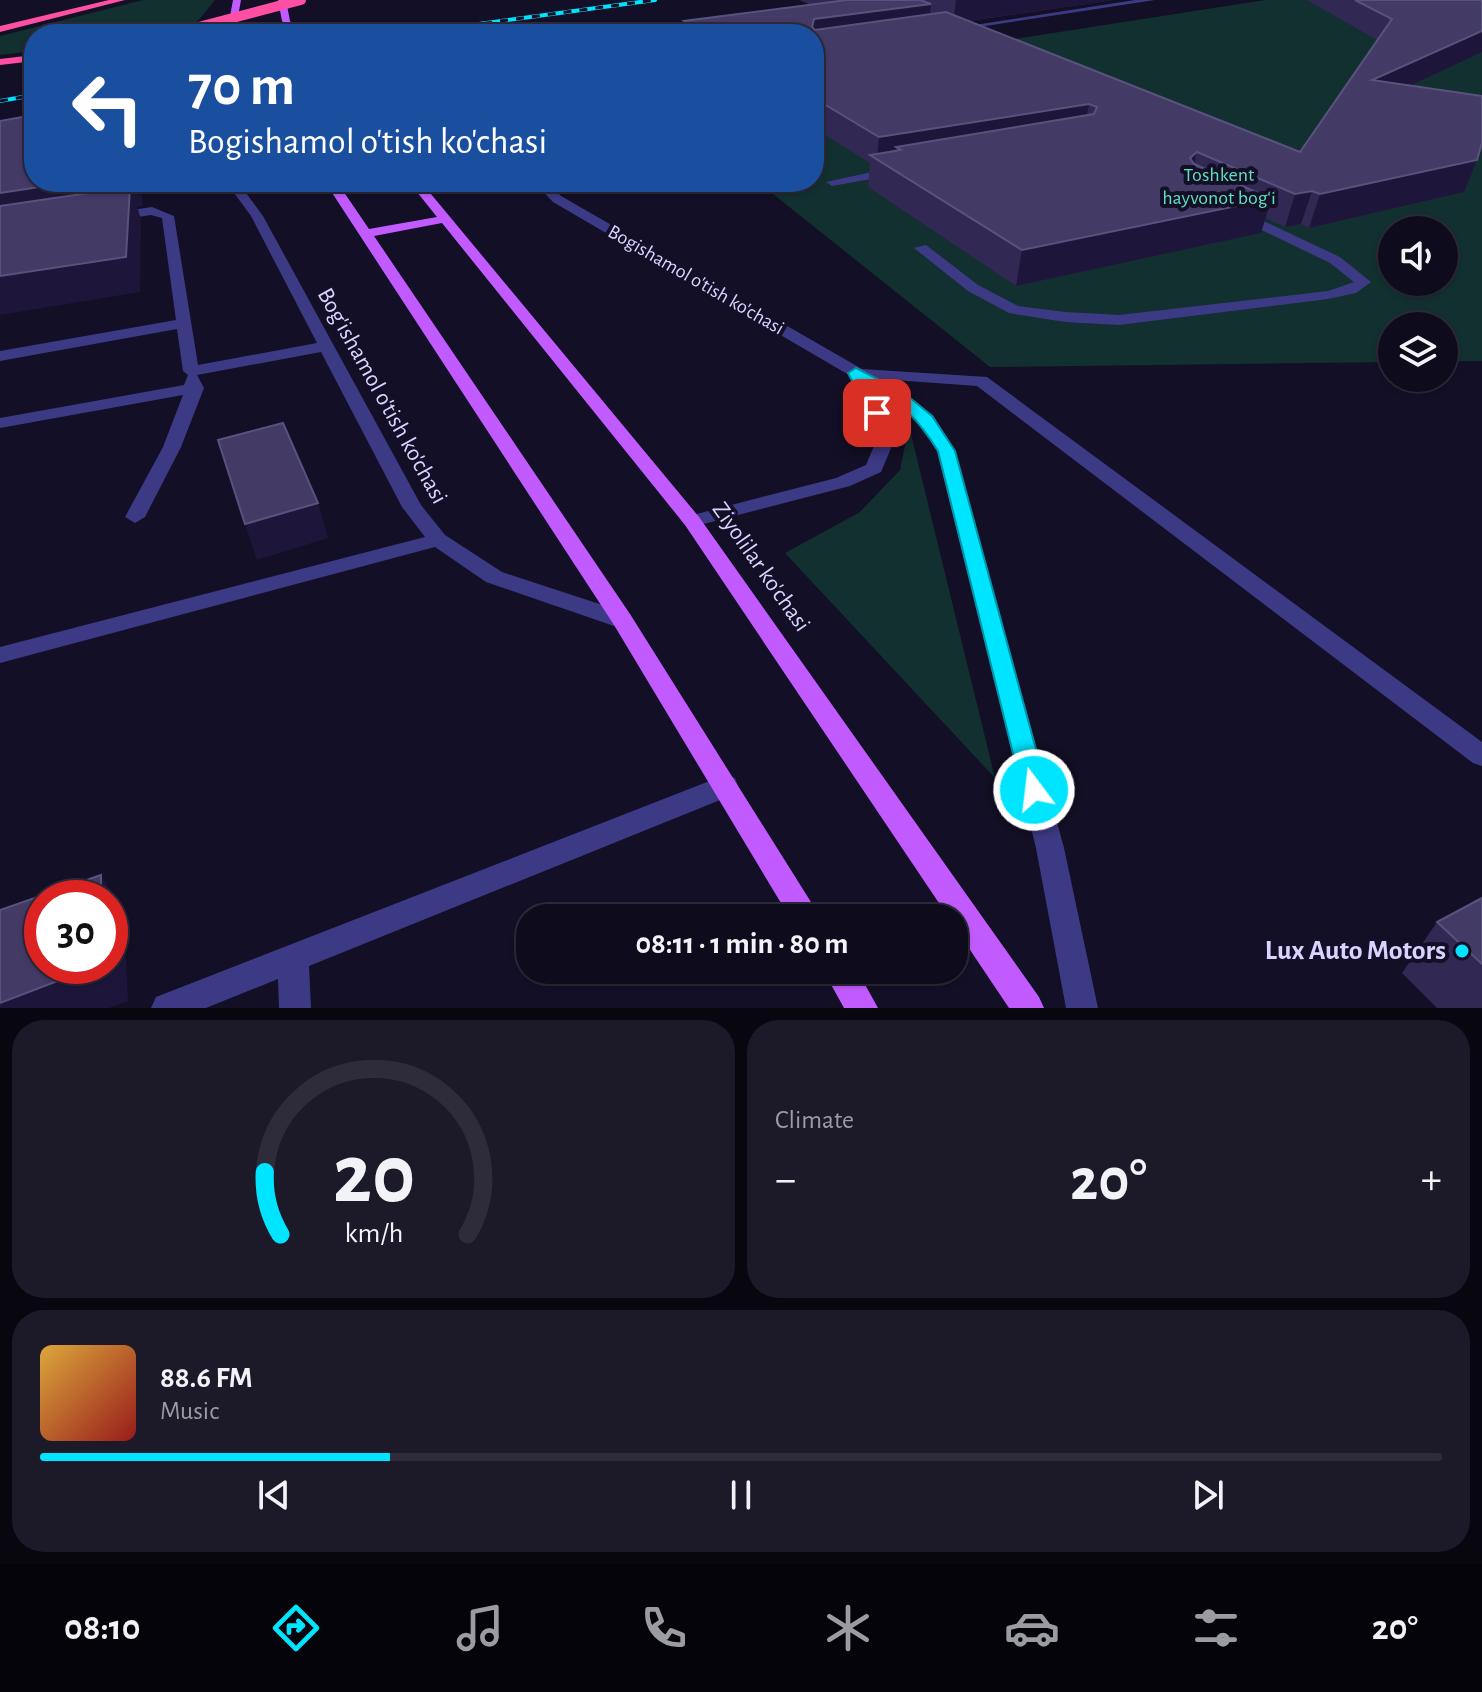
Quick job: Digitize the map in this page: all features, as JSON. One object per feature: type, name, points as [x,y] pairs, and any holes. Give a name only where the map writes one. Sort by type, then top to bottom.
[{"type":"highway","points":[[0,29],[120,0]]},
{"type":"highway","points":[[210,24],[301,0]]},
{"type":"highway","points":[[0,62],[24,59]]},
{"type":"main road","points":[[234,24],[237,0]]},
{"type":"main road","points":[[282,0],[289,24]]},
{"type":"main road","points":[[337,192],[622,620],[797,904]]},
{"type":"main road","name":"Ziyolilar ko'chasi","points":[[423,192],[692,521],[1028,1008]]},
{"type":"main road","points":[[364,234],[445,219]]},
{"type":"main road","points":[[847,984],[862,1008]]},
{"type":"street","points":[[938,28],[953,29],[1151,0]]},
{"type":"street","points":[[832,182],[911,168]]},
{"type":"street","name":"Bog'ishamol o'tish ko'chasi","points":[[239,192],[257,216],[412,507],[438,540],[494,577],[622,620]]},
{"type":"street","name":"Bogishamol o'tish ko'chasi","points":[[550,192],[557,199],[897,396],[927,419],[946,451],[1050,848],[1082,1008]]},
{"type":"street","points":[[921,248],[973,288],[1014,310],[1065,317],[1119,320],[1328,295],[1351,290],[1364,282],[1335,260],[1220,204]]},
{"type":"street","points":[[91,220],[152,211],[168,216],[193,379],[190,408],[135,517]]},
{"type":"street","points":[[0,356],[183,323]]},
{"type":"street","points":[[0,423],[326,346]]},
{"type":"street","points":[[692,521],[843,482],[874,468],[888,434],[856,373]]},
{"type":"street","points":[[856,373],[981,381],[1482,756]]},
{"type":"street","points":[[0,655],[438,540]]},
{"type":"street","points":[[167,1008],[725,786]]},
{"type":"street","points":[[293,958],[295,1008]]},
{"type":"green space","points":[[143,0],[215,0],[197,22],[187,24],[48,24]]},
{"type":"green space","name":"Toshkent hayvonot bogʻi","points":[[1265,0],[1482,0],[1482,361],[1458,361],[1458,312],[1378,312],[1378,362],[990,367],[771,192],[824,192],[824,68]]},
{"type":"green space","points":[[24,30],[24,52],[0,55],[0,36]]},
{"type":"green space","points":[[909,426],[995,778],[785,553],[860,512],[900,470]]},
{"type":"building","points":[[847,0],[920,0],[931,4],[814,19],[813,24],[689,24],[684,21]]},
{"type":"building","points":[[1355,0],[1482,0],[1482,31],[1372,80],[1482,96],[1482,143],[1477,160],[1320,194],[1312,191],[1295,194],[1197,152],[1190,158],[1194,164],[1271,199],[1022,250],[870,155],[901,150],[896,147],[1094,114],[1097,107],[1089,104],[879,137],[824,104],[824,29],[946,12],[1300,152],[1392,19]]},
{"type":"building","points":[[24,117],[24,189],[0,193],[0,121]]},
{"type":"building","points":[[96,192],[130,192],[126,257],[0,276],[0,206]]},
{"type":"building","points":[[283,423],[318,503],[245,524],[218,440]]},
{"type":"building","points":[[1482,898],[1482,964],[1437,922]]},
{"type":"building","points":[[24,902],[24,984],[50,984],[0,1003],[0,910]]},
{"type":"railway","points":[[479,24],[655,0]]},
{"type":"railway","points":[[0,101],[24,97]]},
{"type":"place","name":"Lux Auto Motors","points":[[1462,951]]},
{"type":"route","points":[[877,413],[856,373],[897,396],[927,419],[946,451],[1034,790]]}]
